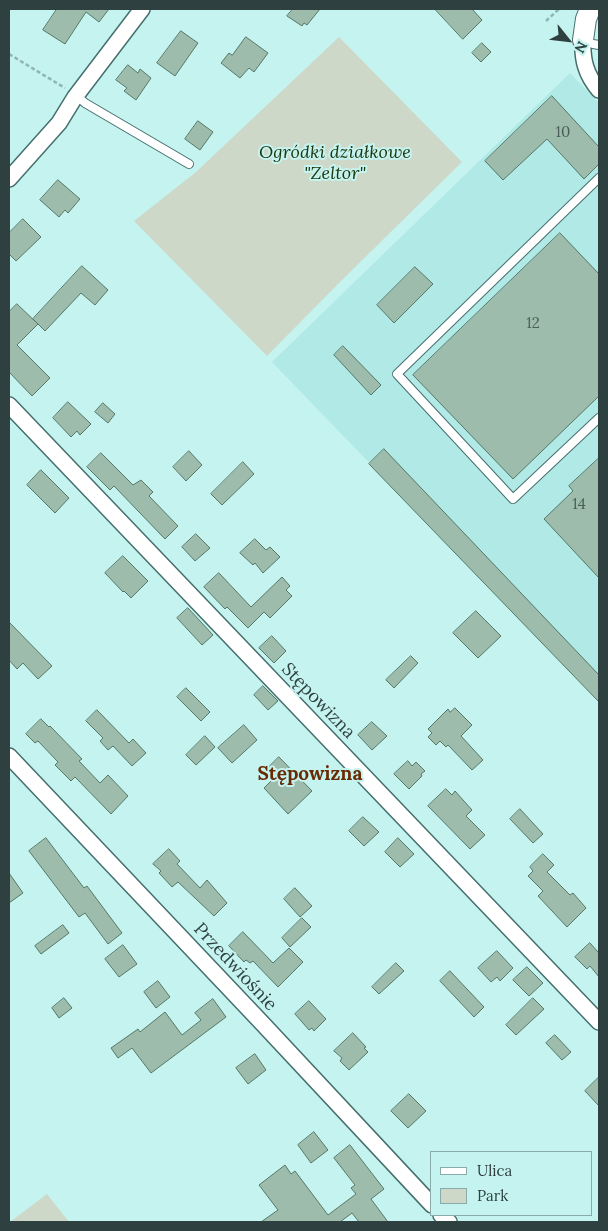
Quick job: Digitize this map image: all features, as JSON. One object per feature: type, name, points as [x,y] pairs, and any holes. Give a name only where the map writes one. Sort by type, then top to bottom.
[{"type":"street","points":[[9,179],[59,123],[142,9]]},
{"type":"street","points":[[590,9],[586,19],[591,42],[582,54],[585,67],[599,90]]},
{"type":"street","name":"Stępowizna","points":[[9,405],[599,1022]]},
{"type":"street","name":"Przedwiośnie","points":[[9,756],[430,1203]]},
{"type":"lane","points":[[77,96],[85,103],[189,164]]},
{"type":"lane","points":[[599,178],[397,374],[513,499],[599,418]]},
{"type":"path","points":[[546,21],[559,9]]},
{"type":"path","points":[[9,54],[77,96]]},
{"type":"shaded area","points":[[570,73],[599,103],[599,701],[272,362]]},
{"type":"green space","name":"Ogródki działkowe \"Zeltor\"","points":[[339,37],[462,162],[267,356],[134,221],[196,172]]},
{"type":"green space","points":[[47,1194],[69,1222],[10,1222]]},
{"type":"building","points":[[57,9],[109,9],[99,22],[86,12],[65,44],[43,30]]},
{"type":"building","points":[[293,9],[320,9],[307,25],[304,23],[302,26],[287,16]]},
{"type":"building","points":[[435,9],[472,9],[482,20],[463,39]]},
{"type":"building","points":[[181,31],[198,43],[175,76],[157,63]]},
{"type":"building","points":[[246,37],[268,53],[254,72],[249,68],[240,78],[221,63],[229,53],[232,55]]},
{"type":"building","points":[[482,43],[491,52],[481,62],[472,53]]},
{"type":"building","points":[[128,65],[138,73],[140,69],[151,78],[136,100],[124,91],[127,88],[116,80]]},
{"type":"building","points":[[552,96],[599,147],[599,164],[584,179],[547,139],[503,180],[485,161]]},
{"type":"building","points":[[198,121],[213,132],[200,150],[185,139]]},
{"type":"building","points":[[58,180],[80,199],[68,213],[65,210],[59,217],[40,200]]},
{"type":"building","points":[[23,219],[41,237],[16,261],[9,254],[9,233]]},
{"type":"building","points":[[560,233],[599,274],[599,396],[513,479],[413,375]]},
{"type":"building","points":[[82,266],[108,290],[95,305],[81,293],[45,331],[33,319]]},
{"type":"building","points":[[415,267],[433,284],[394,323],[377,305]]},
{"type":"building","points":[[17,304],[38,324],[17,345],[50,378],[32,396],[9,372],[9,312]]},
{"type":"building","points":[[343,346],[381,385],[371,395],[334,355]]},
{"type":"building","points":[[68,402],[91,424],[80,435],[77,431],[71,437],[53,418]]},
{"type":"building","points":[[103,403],[115,414],[108,423],[95,412]]},
{"type":"building","points":[[384,449],[599,675],[599,702],[369,464]]},
{"type":"building","points":[[189,451],[202,465],[186,481],[173,467]]},
{"type":"building","points":[[101,453],[133,485],[141,480],[153,492],[149,496],[178,526],[165,539],[114,486],[110,490],[87,467]]},
{"type":"building","points":[[599,458],[599,578],[544,519],[573,491],[569,486]]},
{"type":"building","points":[[243,462],[254,474],[222,505],[211,494]]},
{"type":"building","points":[[41,470],[69,498],[55,513],[27,485]]},
{"type":"building","points":[[196,534],[210,548],[195,561],[182,547]]},
{"type":"building","points":[[255,539],[266,550],[270,547],[280,557],[263,573],[255,563],[253,565],[240,553]]},
{"type":"building","points":[[123,556],[148,581],[131,598],[105,573]]},
{"type":"building","points":[[219,573],[251,607],[282,577],[290,586],[286,590],[292,596],[270,618],[264,612],[248,628],[227,607],[225,609],[204,587]]},
{"type":"building","points":[[188,608],[213,635],[202,645],[177,618]]},
{"type":"building","points":[[476,611],[501,636],[478,658],[453,633]]},
{"type":"building","points":[[9,622],[52,666],[38,679],[23,663],[17,669],[9,660]]},
{"type":"building","points":[[272,636],[286,651],[274,663],[259,648]]},
{"type":"building","points":[[411,656],[418,663],[394,688],[386,680]]},
{"type":"building","points":[[263,686],[278,701],[268,710],[254,695]]},
{"type":"building","points":[[186,688],[210,712],[201,721],[177,697]]},
{"type":"building","points":[[455,708],[472,725],[461,736],[483,760],[472,770],[448,745],[446,747],[440,741],[436,745],[428,737],[432,733],[428,729],[448,709],[450,712]]},
{"type":"building","points":[[97,710],[129,743],[133,739],[146,753],[132,766],[113,746],[108,750],[100,741],[103,738],[86,721]]},
{"type":"building","points":[[41,719],[82,759],[79,761],[100,783],[108,775],[128,796],[111,814],[75,777],[71,781],[55,765],[58,762],[38,741],[35,743],[26,734]]},
{"type":"building","points":[[372,722],[387,736],[372,750],[358,735]]},
{"type":"building","points":[[244,725],[257,740],[232,763],[218,748]]},
{"type":"building","points":[[205,736],[215,747],[196,765],[186,755]]},
{"type":"building","points":[[279,757],[312,791],[288,814],[264,788],[274,778],[266,770]]},
{"type":"building","points":[[408,761],[412,766],[416,762],[425,771],[409,789],[394,774]]},
{"type":"building","points":[[446,789],[452,795],[455,791],[472,810],[466,816],[485,835],[470,849],[428,806]]},
{"type":"building","points":[[520,809],[543,834],[533,843],[510,819]]},
{"type":"building","points":[[363,817],[379,832],[364,846],[349,831]]},
{"type":"building","points":[[46,838],[84,888],[87,886],[122,933],[108,944],[85,913],[79,917],[29,851]]},
{"type":"building","points":[[398,838],[414,854],[400,867],[385,852]]},
{"type":"building","points":[[169,849],[180,861],[177,864],[200,888],[207,880],[227,903],[214,916],[178,882],[172,887],[159,873],[161,871],[153,864]]},
{"type":"building","points":[[543,854],[554,865],[547,872],[570,895],[573,893],[586,908],[567,927],[538,896],[543,891],[528,876],[533,871],[530,867]]},
{"type":"building","points":[[9,873],[23,893],[9,903]]},
{"type":"building","points":[[295,888],[312,906],[300,917],[284,899]]},
{"type":"building","points":[[302,918],[311,927],[290,947],[282,938]]},
{"type":"building","points":[[63,925],[69,933],[41,954],[35,946]]},
{"type":"building","points":[[243,932],[273,963],[289,948],[303,962],[278,987],[253,961],[250,963],[246,960],[244,962],[229,946]]},
{"type":"building","points":[[590,943],[599,953],[599,977],[590,966],[587,969],[575,957]]},
{"type":"building","points":[[123,945],[137,964],[119,977],[105,959]]},
{"type":"building","points":[[497,951],[513,968],[500,981],[497,977],[491,982],[478,968]]},
{"type":"building","points":[[396,963],[404,971],[379,994],[372,987]]},
{"type":"building","points":[[527,967],[543,983],[529,996],[513,980]]},
{"type":"building","points":[[450,971],[484,1007],[474,1017],[440,981]]},
{"type":"building","points":[[158,981],[170,997],[156,1008],[144,992]]},
{"type":"building","points":[[64,998],[72,1008],[59,1018],[52,1008]]},
{"type":"building","points":[[533,998],[544,1009],[516,1035],[506,1025]]},
{"type":"building","points":[[213,999],[226,1017],[151,1073],[132,1048],[118,1058],[111,1048],[138,1029],[140,1032],[165,1012],[182,1035],[201,1020],[195,1013]]},
{"type":"building","points":[[309,1001],[326,1019],[314,1031],[312,1028],[309,1030],[295,1014]]},
{"type":"building","points":[[353,1033],[366,1047],[364,1048],[368,1052],[349,1070],[340,1061],[342,1058],[334,1051]]},
{"type":"building","points":[[555,1035],[571,1052],[562,1060],[546,1043]]},
{"type":"building","points":[[255,1054],[266,1070],[248,1084],[236,1068]]},
{"type":"building","points":[[599,1077],[599,1106],[585,1091]]},
{"type":"building","points":[[409,1094],[426,1111],[408,1128],[391,1111]]},
{"type":"building","points":[[314,1132],[328,1150],[311,1163],[298,1145]]},
{"type":"building","points":[[350,1145],[384,1189],[371,1199],[388,1222],[359,1222],[352,1213],[340,1222],[261,1222],[278,1210],[259,1185],[285,1165],[291,1174],[295,1171],[328,1215],[356,1194],[351,1188],[355,1185],[334,1158]]},
{"type":"district","name":"Stępowizna","points":[[310,775]]}]
